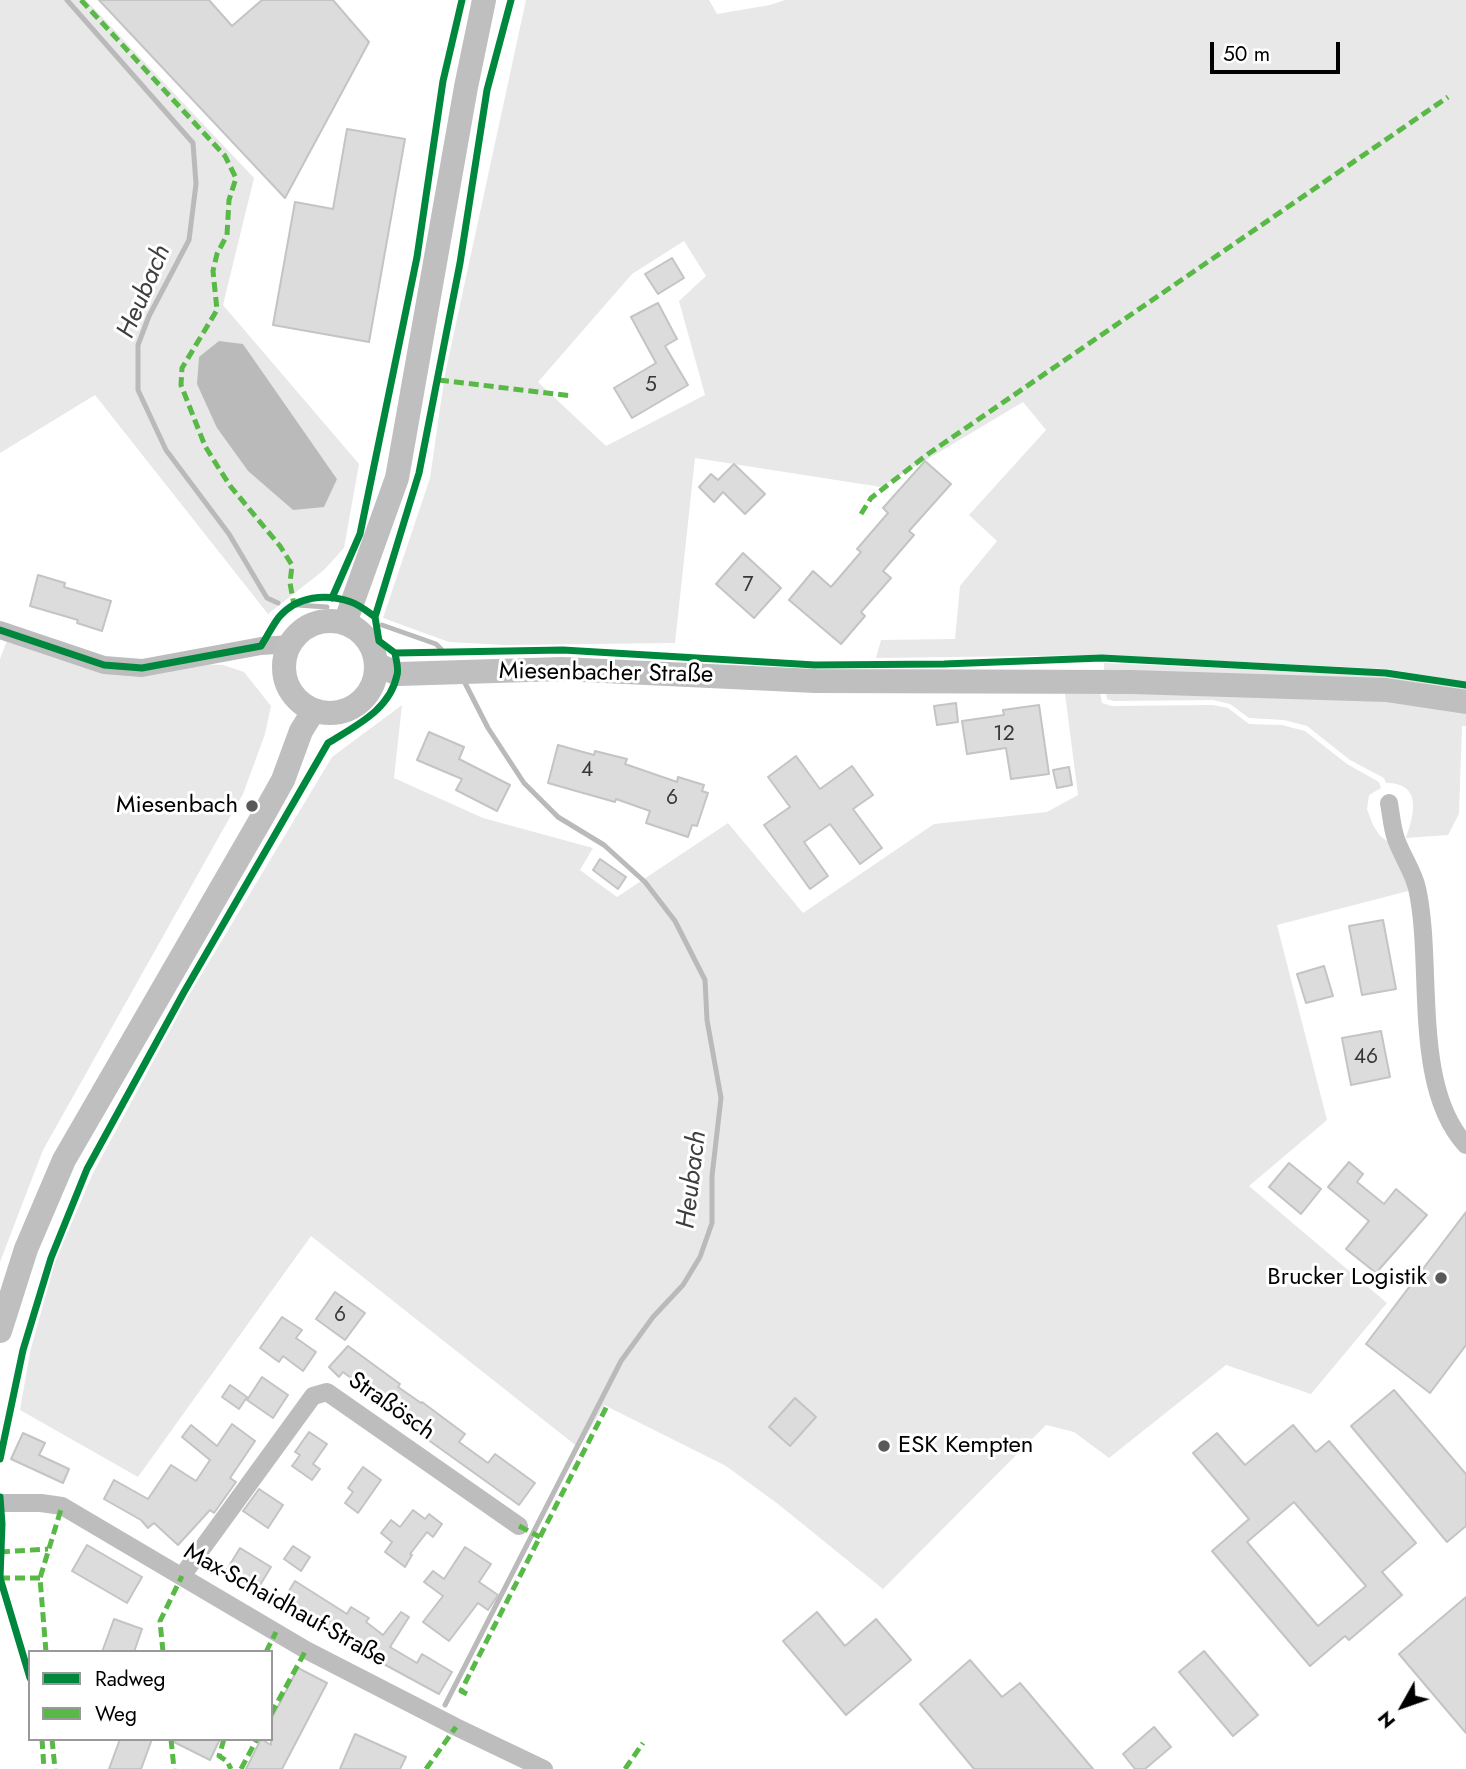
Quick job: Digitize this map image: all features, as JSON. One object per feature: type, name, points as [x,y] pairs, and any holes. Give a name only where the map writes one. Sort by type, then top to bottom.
[{"type":"main road","points":[[345,623],[397,478],[466,87],[484,0]]},
{"type":"main road","points":[[325,621],[345,623],[357,629],[367,639],[375,654],[372,686],[356,705],[333,713],[314,710],[304,705],[292,692],[284,670],[285,654],[289,644],[303,629],[325,621]]},
{"type":"main road","name":"Miesenbacher Straße","points":[[376,664],[398,674],[562,669],[815,681],[1132,682],[1386,690],[1466,702]]},
{"type":"main road","points":[[0,1331],[26,1249],[64,1160],[277,791],[301,731],[314,710]]},
{"type":"street","points":[[0,630],[104,665],[142,668],[261,646],[289,644]]},
{"type":"street","points":[[1389,803],[1395,837],[1417,887],[1424,949],[1428,1037],[1442,1110],[1466,1145]]},
{"type":"street","name":"Straßösch","points":[[182,1576],[313,1396],[327,1392],[519,1526]]},
{"type":"street","name":"Max-Schaidhauf-Straße","points":[[0,1503],[62,1506],[306,1650],[544,1769]]},
{"type":"shaded area","points":[[0,0],[86,0],[254,178],[223,305],[359,464],[344,548],[324,570],[268,614],[95,395],[0,453]],"holes":[[[243,344],[337,479],[293,510],[248,471],[217,428]]]},
{"type":"shaded area","points":[[526,0],[709,0],[717,14],[785,0],[1466,0],[1466,682],[1387,669],[1101,655],[876,658],[881,640],[955,639],[960,586],[997,541],[969,515],[1046,430],[1023,402],[881,487],[695,458],[675,643],[504,645],[449,642],[383,618],[430,478],[445,374]],"holes":[[[684,241],[706,276],[679,301],[705,395],[606,446],[538,382],[632,274]]]},
{"type":"shaded area","points":[[219,341],[243,344],[337,479],[324,507],[293,510],[248,471],[217,428],[197,384],[199,357]]},
{"type":"shaded area","points":[[8,638],[62,658],[223,665],[244,672],[271,706],[265,734],[243,794],[43,1150],[0,1262],[0,659]]},
{"type":"shaded area","points":[[1104,663],[1387,676],[1466,688],[1466,696],[1104,672]]},
{"type":"shaded area","points":[[1106,692],[1385,698],[1466,712],[1466,726],[1462,726],[1459,814],[1448,835],[1406,838],[1413,802],[1406,788],[1386,783],[1384,778],[1350,760],[1307,726],[1284,720],[1249,718],[1230,704],[1213,700],[1114,701],[1107,699]]},
{"type":"shaded area","points":[[1100,693],[1102,703],[1112,706],[1213,705],[1228,708],[1249,724],[1282,725],[1305,731],[1347,764],[1379,782],[1381,788],[1369,795],[1367,809],[1380,836],[1393,845],[1412,890],[1277,925],[1327,1120],[1249,1186],[1387,1303],[1311,1394],[1226,1365],[1109,1458],[1074,1432],[1046,1425],[883,1589],[778,1504],[726,1466],[604,1405],[579,1448],[311,1236],[138,1477],[20,1410],[30,1352],[55,1262],[93,1173],[189,995],[332,757],[402,705],[394,778],[483,818],[593,848],[580,870],[617,897],[728,823],[803,913],[934,824],[1047,812],[1078,795],[1065,694]]},
{"type":"building","points":[[99,0],[209,0],[232,26],[262,0],[333,0],[369,42],[285,198]]},
{"type":"building","points":[[347,129],[405,139],[369,342],[273,325],[295,202],[333,209]]},
{"type":"building","points":[[672,258],[684,278],[658,294],[645,274]]},
{"type":"building","points":[[658,303],[677,339],[665,346],[688,385],[632,418],[614,388],[656,363],[631,317]]},
{"type":"building","points":[[925,461],[951,484],[909,531],[914,535],[883,571],[891,578],[861,612],[865,616],[841,644],[789,600],[813,571],[831,587],[861,552],[857,549],[888,513],[883,508]]},
{"type":"building","points":[[734,464],[765,494],[745,514],[723,492],[714,502],[699,487],[711,474],[718,480]]},
{"type":"building","points":[[743,553],[781,588],[754,618],[716,584]]},
{"type":"building","points":[[38,575],[65,583],[64,587],[111,601],[102,631],[77,623],[78,620],[30,606]]},
{"type":"building","points":[[956,703],[958,722],[937,725],[934,706]]},
{"type":"building","points":[[1039,705],[1049,774],[1011,779],[1006,748],[967,754],[962,721],[1004,715],[1003,710]]},
{"type":"building","points":[[429,732],[464,747],[459,759],[510,785],[497,811],[456,790],[462,779],[417,760]]},
{"type":"building","points":[[558,745],[594,755],[595,751],[627,759],[625,764],[677,782],[678,777],[704,785],[702,791],[708,793],[697,826],[692,825],[688,837],[646,823],[650,811],[616,799],[615,802],[548,783]]},
{"type":"building","points":[[796,756],[820,789],[852,766],[873,795],[853,809],[882,848],[860,864],[830,824],[804,842],[828,876],[810,889],[764,825],[790,807],[768,777]]},
{"type":"building","points":[[1069,767],[1072,785],[1057,788],[1053,770]]},
{"type":"building","points":[[600,859],[626,877],[618,889],[593,870]]},
{"type":"building","points":[[1383,920],[1396,989],[1362,995],[1349,926]]},
{"type":"building","points":[[1324,966],[1333,996],[1306,1003],[1297,974]]},
{"type":"building","points":[[1381,1031],[1390,1077],[1351,1085],[1342,1038]]},
{"type":"building","points":[[1349,1162],[1363,1174],[1357,1182],[1384,1204],[1396,1189],[1427,1215],[1376,1273],[1346,1249],[1369,1221],[1328,1187]]},
{"type":"building","points":[[1289,1163],[1321,1189],[1301,1214],[1269,1187]]},
{"type":"building","name":"Brucker Logistik","points":[[1466,1212],[1466,1345],[1430,1393],[1366,1344]]},
{"type":"building","points":[[335,1292],[365,1313],[345,1340],[316,1319]]},
{"type":"building","points":[[282,1317],[302,1330],[296,1338],[316,1352],[303,1371],[283,1356],[279,1362],[260,1348]]},
{"type":"building","points":[[348,1346],[400,1384],[398,1387],[465,1434],[459,1442],[488,1463],[495,1454],[535,1483],[519,1505],[406,1424],[412,1416],[389,1400],[386,1404],[343,1372],[339,1377],[329,1367]]},
{"type":"building","points":[[262,1377],[288,1395],[273,1418],[247,1400]]},
{"type":"building","points":[[230,1385],[247,1397],[239,1409],[222,1397]]},
{"type":"building","points":[[1394,1390],[1466,1474],[1466,1526],[1447,1542],[1351,1426]]},
{"type":"building","points":[[795,1398],[816,1417],[790,1446],[769,1427]]},
{"type":"building","points":[[232,1424],[255,1441],[230,1478],[236,1482],[214,1513],[210,1510],[178,1545],[154,1523],[148,1528],[141,1520],[104,1499],[114,1480],[148,1499],[171,1465],[196,1481],[210,1460],[182,1437],[191,1425],[217,1446]]},
{"type":"building","points":[[1293,1425],[1316,1452],[1329,1441],[1416,1543],[1382,1572],[1402,1595],[1349,1640],[1345,1636],[1310,1666],[1212,1551],[1249,1519],[1193,1453],[1217,1433],[1245,1465]],"holes":[[[1294,1502],[1366,1586],[1318,1626],[1247,1542]]]},
{"type":"building","points":[[309,1432],[327,1444],[313,1464],[320,1469],[312,1480],[292,1466],[300,1455],[295,1452]]},
{"type":"building","points":[[23,1433],[45,1443],[39,1455],[69,1469],[63,1483],[11,1459]]},
{"type":"building","points":[[363,1467],[381,1480],[358,1513],[345,1503],[353,1492],[348,1488]]},
{"type":"building","points":[[259,1489],[283,1505],[268,1528],[243,1511]]},
{"type":"building","points":[[413,1510],[425,1519],[429,1514],[442,1524],[433,1537],[427,1532],[410,1554],[412,1555],[405,1567],[385,1552],[392,1542],[381,1533],[391,1520],[400,1527]]},
{"type":"building","points":[[87,1545],[142,1577],[127,1603],[72,1571]]},
{"type":"building","points":[[293,1546],[310,1557],[301,1571],[284,1559]]},
{"type":"building","points":[[465,1547],[491,1564],[479,1582],[498,1595],[488,1610],[478,1603],[449,1641],[423,1622],[443,1596],[424,1582],[433,1571],[444,1579]]},
{"type":"building","points":[[240,1548],[271,1567],[257,1590],[226,1571]]},
{"type":"building","points":[[295,1581],[347,1614],[351,1607],[369,1618],[366,1622],[383,1635],[401,1612],[409,1617],[390,1647],[417,1663],[422,1654],[452,1672],[439,1694],[380,1662],[282,1602]]},
{"type":"building","points":[[1466,1597],[1466,1733],[1399,1654]]},
{"type":"building","points":[[817,1612],[845,1646],[876,1619],[911,1660],[846,1715],[783,1641]]},
{"type":"building","points":[[114,1619],[142,1629],[135,1650],[103,1650]]},
{"type":"building","points":[[1204,1651],[1258,1715],[1233,1736],[1179,1672]]},
{"type":"building","points":[[970,1660],[1002,1697],[1020,1683],[1093,1769],[974,1769],[920,1704]]},
{"type":"building","points":[[298,1668],[327,1683],[282,1769],[246,1769],[260,1741],[271,1745],[273,1716]]},
{"type":"building","points":[[1154,1727],[1171,1747],[1145,1769],[1135,1769],[1123,1754]]},
{"type":"building","points":[[355,1734],[406,1757],[400,1769],[340,1769]]},
{"type":"building","points":[[119,1741],[151,1741],[141,1769],[109,1769]]},
{"type":"building","points":[[172,1741],[219,1741],[210,1760]]},
{"type":"waterway","name":"Heubach","points":[[67,0],[193,143],[196,184],[189,240],[149,316],[138,345],[138,390],[166,450],[229,534],[267,598],[278,603]]},
{"type":"waterway","name":"Heubach","points":[[297,605],[327,607]]},
{"type":"waterway","name":"Heubach","points":[[382,625],[436,644],[441,649]]},
{"type":"waterway","name":"Heubach","points":[[445,1705],[621,1361],[653,1317],[683,1285],[700,1257],[712,1223],[712,1176],[721,1098],[707,1020],[705,980],[675,921],[645,882],[604,845],[558,817],[524,783],[488,728],[465,683]]},
{"type":"marked path","points":[[81,0],[225,156],[236,178],[229,200],[227,235],[217,254],[213,271],[217,310],[182,368],[181,385],[205,446],[231,487],[280,546],[292,565],[290,583],[294,605]]},
{"type":"marked path","points":[[861,514],[871,498],[928,454],[1448,97]]},
{"type":"marked path","points":[[439,380],[572,396]]},
{"type":"marked path","points":[[467,1694],[461,1691],[607,1406]]},
{"type":"marked path","points":[[46,1650],[40,1578],[62,1506]]},
{"type":"marked path","points":[[519,1526],[540,1537]]},
{"type":"marked path","points":[[0,1552],[48,1549]]},
{"type":"marked path","points":[[163,1650],[160,1621],[182,1576]]},
{"type":"marked path","points":[[0,1578],[40,1578]]},
{"type":"marked path","points":[[267,1650],[276,1632]]},
{"type":"marked path","points":[[273,1710],[306,1650]]},
{"type":"marked path","points":[[426,1769],[456,1727]]},
{"type":"marked path","points":[[42,1741],[44,1769]]},
{"type":"marked path","points":[[52,1741],[55,1769]]},
{"type":"marked path","points":[[171,1741],[174,1769]]},
{"type":"marked path","points":[[223,1741],[219,1756],[227,1761],[231,1769]]},
{"type":"marked path","points":[[241,1769],[256,1741]]},
{"type":"marked path","points":[[625,1769],[643,1743]]},
{"type":"cycle path","points":[[332,598],[360,534],[417,257],[443,81],[462,0]]},
{"type":"cycle path","points":[[511,0],[487,90],[460,263],[419,473],[375,617],[379,641],[395,653],[563,650],[815,665],[944,664],[1102,658],[1386,673],[1466,685]]},
{"type":"cycle path","points":[[0,630],[104,665],[142,668],[261,646],[276,620],[286,610],[312,598],[351,602],[375,617]]},
{"type":"cycle path","points":[[0,1459],[23,1350],[51,1258],[87,1169],[184,992],[328,743],[370,716],[387,698],[398,673],[395,653]]},
{"type":"cycle path","points":[[0,1497],[0,1578],[28,1671]]},
{"type":"place","name":"Miesenbach","points":[[252,806]]},
{"type":"place","name":"Brucker Logistik","points":[[1441,1278]]},
{"type":"place","name":"ESK Kempten","points":[[884,1446]]}]
